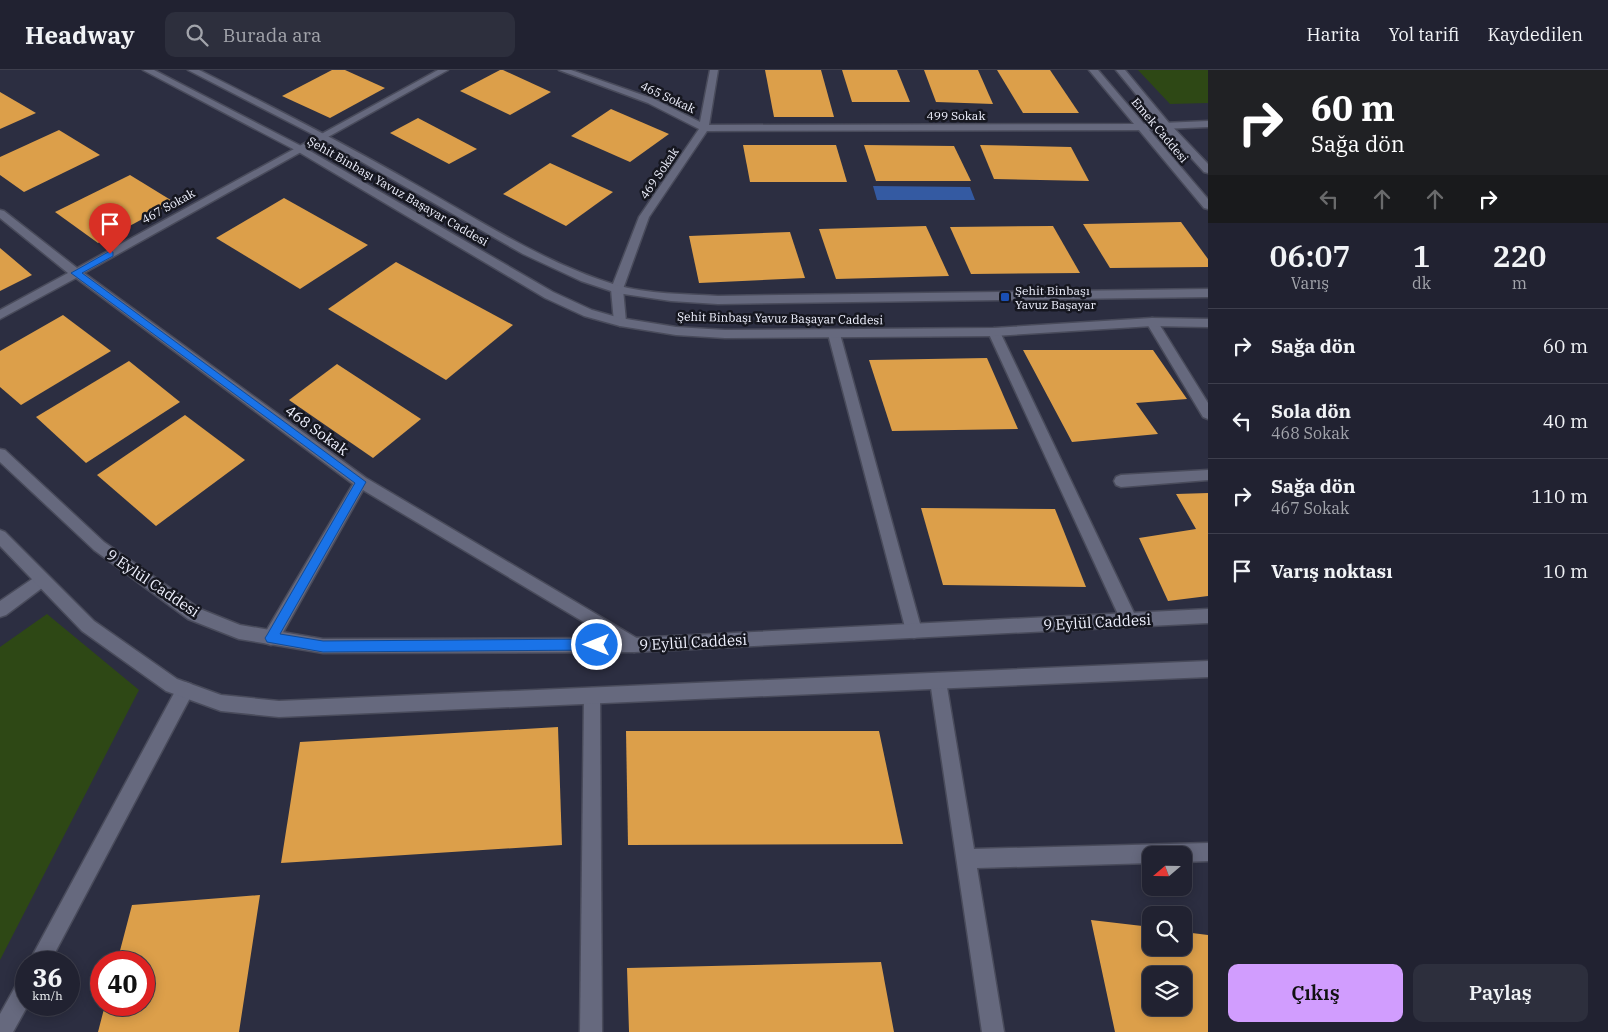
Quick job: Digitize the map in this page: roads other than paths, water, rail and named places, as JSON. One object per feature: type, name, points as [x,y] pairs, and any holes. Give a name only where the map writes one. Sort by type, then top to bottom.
[{"type":"street","name":"Şehit Binbaşı Yavuz Başayar Caddesi","points":[[147,70],[300,149],[550,295],[588,313],[620,322],[676,331],[725,334],[994,332],[1152,322],[1208,323]]},
{"type":"street","name":"Şehit Binbaşı Yavuz Başayar Caddesi","points":[[192,70],[323,136],[527,252],[585,278],[617,289],[671,297],[718,300],[1208,293]]},
{"type":"street","name":"467 Sokak","points":[[0,314],[444,70]]},
{"type":"street","name":"465 Sokak","points":[[563,70],[651,101],[704,128]]},
{"type":"street","name":"469 Sokak","points":[[617,289],[644,217],[704,128],[714,70]]},
{"type":"street","name":"Emek Caddesi","points":[[1093,70],[1208,206]]},
{"type":"street","name":"Emek Caddesi","points":[[1120,70],[1166,125],[1208,170]]},
{"type":"street","name":"499 Sokak","points":[[704,128],[1140,127],[1208,124]]},
{"type":"street","name":"468 Sokak","points":[[0,213],[76,273],[361,482],[634,645]]},
{"type":"street","points":[[617,289],[620,322]]},
{"type":"street","points":[[1152,322],[1208,414]]},
{"type":"street","points":[[994,332],[1129,620]]},
{"type":"street","points":[[834,334],[914,631]]},
{"type":"street","name":"9 Eylül Caddesi","points":[[0,454],[99,546],[194,614],[239,632],[323,646],[634,645],[1208,616]]},
{"type":"street","points":[[1121,481],[1208,475]]},
{"type":"street","points":[[271,638],[361,482]]},
{"type":"street","points":[[0,536],[88,626],[172,685],[220,703],[278,709],[1208,669]]},
{"type":"street","points":[[0,610],[42,580]]},
{"type":"street","points":[[938,681],[993,1032]]},
{"type":"street","points":[[45,951],[185,690]]},
{"type":"street","points":[[591,1032],[592,696]]},
{"type":"street","points":[[966,859],[1208,852]]},
{"type":"street","points":[[2,1032],[15,1008]]},
{"type":"water","points":[[873,186],[970,187],[975,200],[877,200]]},
{"type":"place","name":"Şehit Binbaşı Yavuz Başayar","points":[[1005,297]]}]
